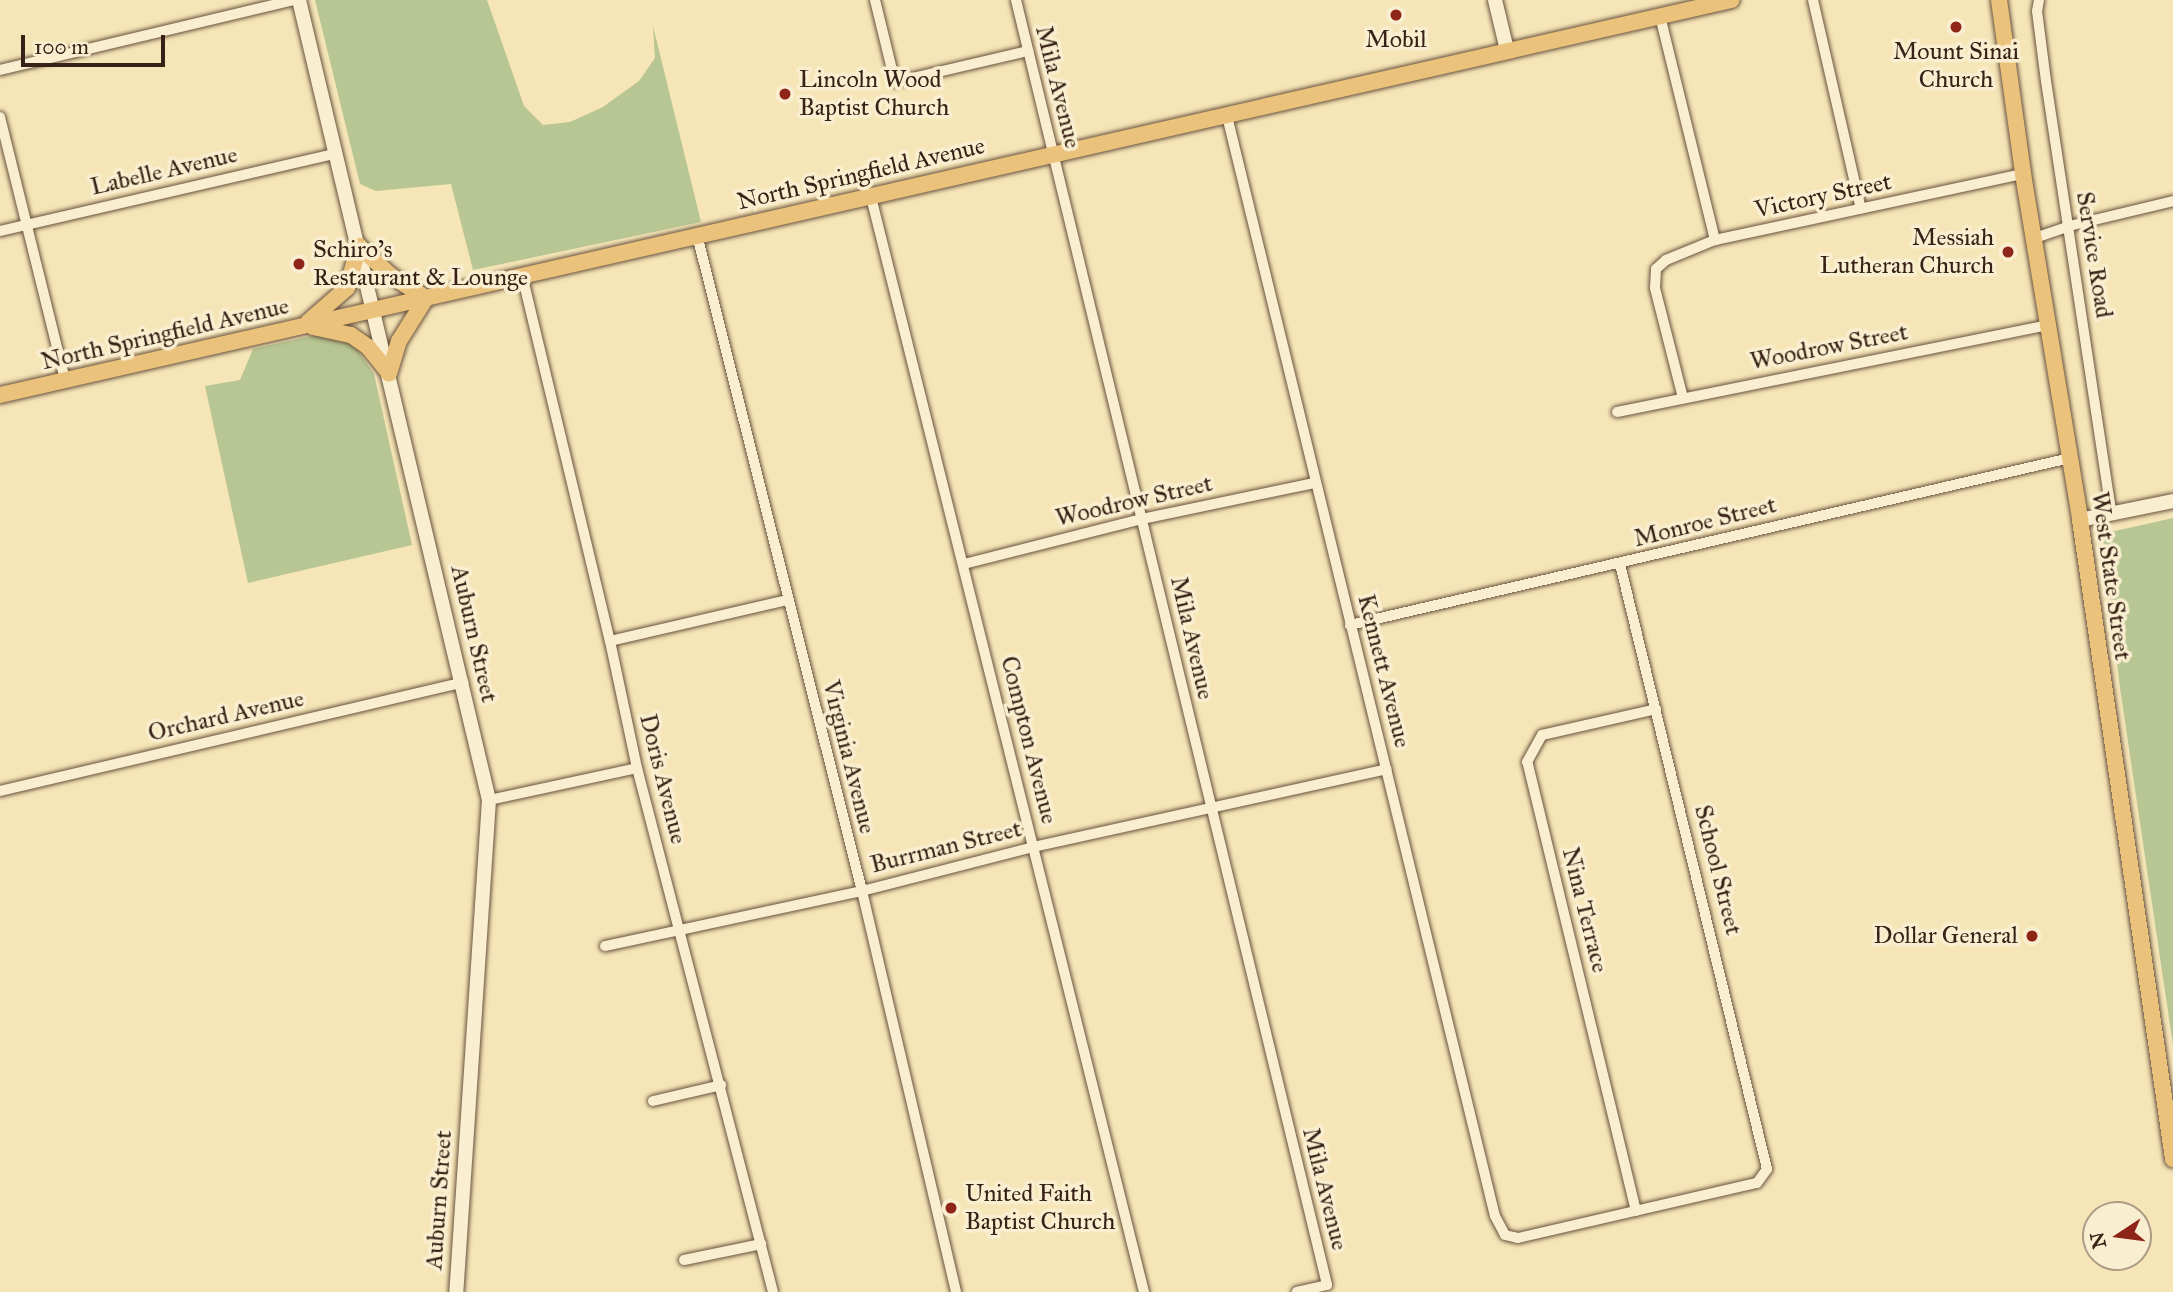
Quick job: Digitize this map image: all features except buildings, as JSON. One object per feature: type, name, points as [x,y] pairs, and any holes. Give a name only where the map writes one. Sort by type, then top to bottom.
[{"type":"main road","name":"Auburn Street","points":[[296,0],[337,153],[489,800],[456,1292]]},
{"type":"main road","points":[[1494,0],[1507,50]]},
{"type":"main road","name":"North Springfield Avenue","points":[[0,395],[1732,0]]},
{"type":"main road","name":"West State Street","points":[[1998,0],[2170,1107],[2173,1158]]},
{"type":"main road","points":[[304,326],[347,288],[359,247],[390,275],[426,298],[399,341],[389,373]]},
{"type":"main road","points":[[304,326],[351,335],[368,347],[389,373]]},
{"type":"main road","points":[[2080,520],[2173,502]]},
{"type":"street","points":[[0,70],[296,0]]},
{"type":"street","points":[[875,0],[895,82],[1028,51]]},
{"type":"street","name":"Mila Avenue","points":[[1016,0],[1327,1285],[1297,1292]]},
{"type":"street","points":[[1813,0],[1861,209]]},
{"type":"street","name":"Service Road","points":[[2039,0],[2046,81],[2112,515]]},
{"type":"street","points":[[1660,16],[1715,240]]},
{"type":"street","name":"Kennett Avenue","points":[[1227,116],[1314,483],[1496,1216],[1505,1235],[1518,1238],[1636,1211]]},
{"type":"street","points":[[0,117],[65,380]]},
{"type":"street","name":"Labelle Avenue","points":[[0,230],[337,153]]},
{"type":"street","name":"Victory Street","points":[[1683,398],[1656,288],[1656,269],[1666,260],[1715,240],[2023,174]]},
{"type":"street","name":"Compton Avenue","points":[[871,197],[1144,1292]]},
{"type":"street","points":[[2035,238],[2069,226],[2173,201]]},
{"type":"street","name":"Virginia Avenue","points":[[697,234],[862,891],[956,1292]]},
{"type":"street","name":"Doris Avenue","points":[[522,275],[610,641],[637,768],[773,1292]]},
{"type":"street","name":"Woodrow Street","points":[[1617,412],[2050,325]]},
{"type":"street","name":"Monroe Street","points":[[1350,625],[2070,458]]},
{"type":"street","name":"Woodrow Street","points":[[964,564],[1142,519],[1314,483]]},
{"type":"street","name":"School Street","points":[[1620,564],[1767,1169],[1757,1183],[1636,1211]]},
{"type":"street","points":[[610,641],[788,600]]},
{"type":"street","name":"Orchard Avenue","points":[[0,792],[463,682]]},
{"type":"street","name":"Nina Terrace","points":[[1636,1211],[1527,762],[1542,735],[1656,709]]},
{"type":"street","points":[[489,800],[637,768]]},
{"type":"street","name":"Burrman Street","points":[[605,946],[862,891],[1033,847],[1387,769]]},
{"type":"street","points":[[653,1101],[721,1086]]},
{"type":"street","points":[[684,1260],[761,1244]]},
{"type":"green space","points":[[315,0],[487,0],[524,106],[543,125],[570,122],[603,107],[639,81],[655,58],[653,26],[701,222],[473,270],[451,184],[376,191],[360,184]]},
{"type":"green space","points":[[316,335],[347,340],[357,349],[374,374],[412,545],[248,583],[205,386],[240,380],[253,349]]},
{"type":"green space","points":[[2173,518],[2173,1045],[2120,688],[2102,534]]},
{"type":"place","name":"Mobil","points":[[1396,15]]},
{"type":"place","name":"Mount Sinai Church","points":[[1956,27]]},
{"type":"place","name":"Lincoln Wood Baptist Church","points":[[785,94]]},
{"type":"place","name":"Messiah Lutheran Church","points":[[2008,252]]},
{"type":"place","name":"Schiro's Restaurant & Lounge","points":[[299,264]]},
{"type":"place","name":"Dollar General","points":[[2032,936]]},
{"type":"place","name":"United Faith Baptist Church","points":[[951,1208]]}]
